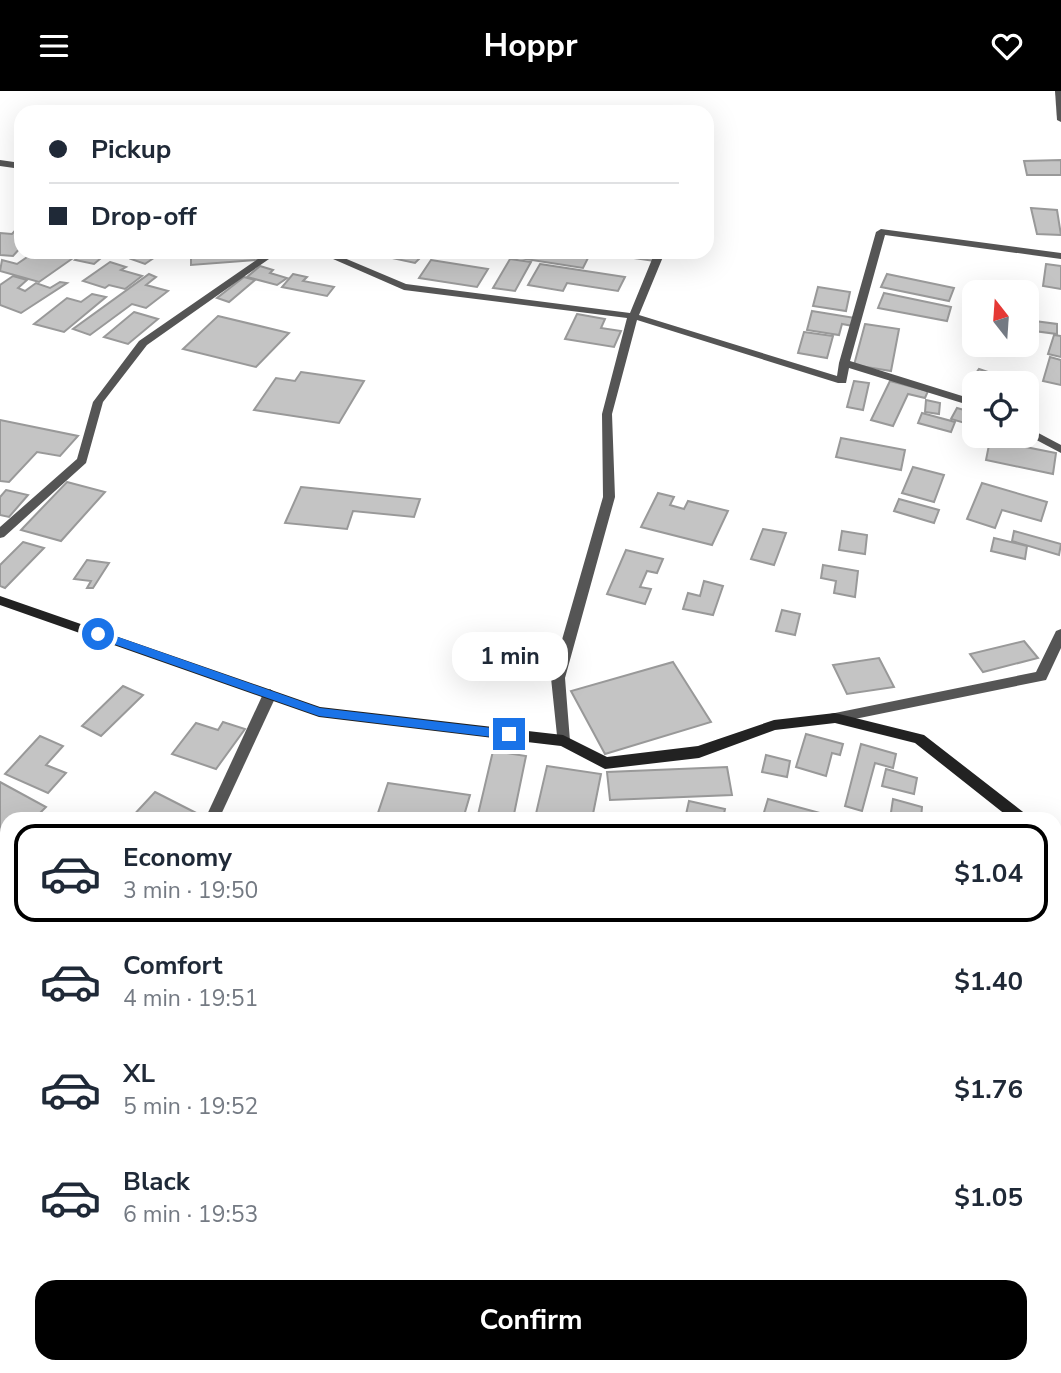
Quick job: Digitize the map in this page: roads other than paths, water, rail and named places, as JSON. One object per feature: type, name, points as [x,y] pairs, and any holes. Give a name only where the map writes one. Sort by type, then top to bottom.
[{"type":"street","points":[[1059,91],[1061,120]]},
{"type":"street","points":[[338,259],[404,287],[633,316],[842,381],[844,363],[881,232],[1061,256]]},
{"type":"street","points":[[0,534],[82,460],[98,402],[143,343],[264,259]]},
{"type":"street","points":[[563,741],[558,678],[609,497],[607,414],[633,316],[657,259]]},
{"type":"street","points":[[844,363],[962,400]]},
{"type":"street","points":[[1039,437],[1061,450]]},
{"type":"street","points":[[0,600],[319,712],[563,741],[605,763],[699,752],[774,725],[835,718],[1041,676],[1061,634]]},
{"type":"street","points":[[215,812],[270,694]]},
{"type":"street","points":[[835,718],[919,739],[1013,812]]}]
